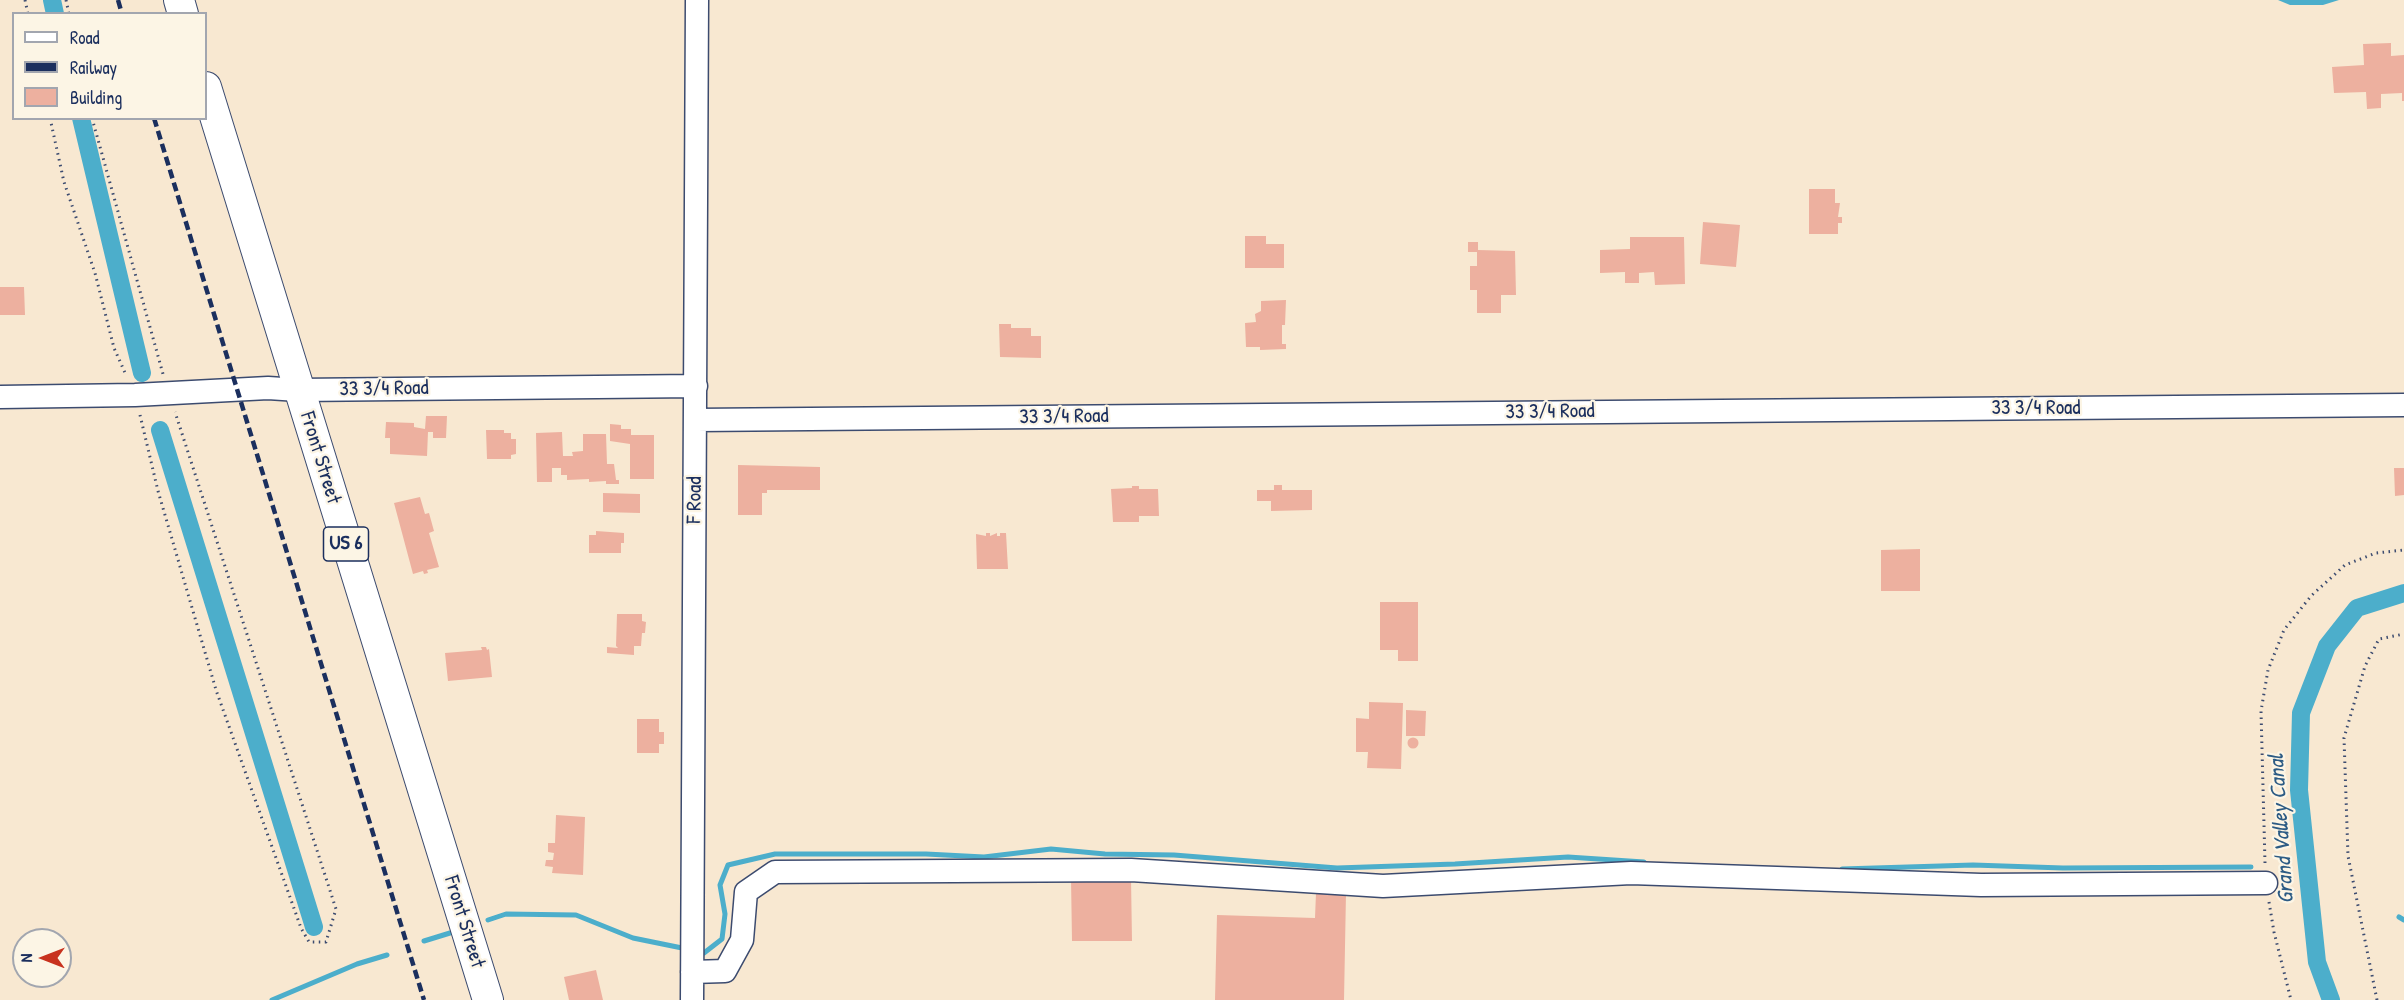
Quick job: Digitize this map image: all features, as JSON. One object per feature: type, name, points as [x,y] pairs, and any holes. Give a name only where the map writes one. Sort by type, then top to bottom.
[{"type":"main road","name":"Front Street","points":[[207,90],[298,390],[489,1000]]},
{"type":"street","name":"F Road","points":[[692,1000],[697,0]]},
{"type":"street","name":"33 3/4 Road","points":[[0,397],[135,395],[268,388],[298,390],[696,386]]},
{"type":"street","name":"33 3/4 Road","points":[[696,420],[2404,405]]},
{"type":"street","points":[[692,972],[725,971],[742,940],[746,892],[775,872],[1131,870],[1383,886],[1631,873],[1981,885],[2266,883]]},
{"type":"path","points":[[50,120],[64,182],[95,273],[114,348],[135,395],[158,491],[216,690],[301,928],[309,942],[326,942],[336,909],[169,393],[93,120]]},
{"type":"path","points":[[2291,1000],[2274,932],[2266,883],[2261,711],[2268,670],[2284,630],[2311,596],[2345,565],[2376,553],[2404,550]]},
{"type":"path","points":[[2378,1000],[2348,856],[2344,738],[2365,666],[2379,639],[2404,634]]},
{"type":"water","points":[[2278,0],[2339,0],[2323,5],[2290,5]]},
{"type":"building","points":[[2391,43],[2391,56],[2404,55],[2404,101],[2402,101],[2402,93],[2381,94],[2381,108],[2367,109],[2366,92],[2334,93],[2332,67],[2364,65],[2363,44]]},
{"type":"building","points":[[1809,189],[1835,189],[1835,203],[1840,203],[1838,217],[1842,217],[1842,223],[1838,223],[1838,234],[1809,234]]},
{"type":"building","points":[[1703,222],[1740,225],[1736,267],[1700,264]]},
{"type":"building","points":[[1245,236],[1266,236],[1266,244],[1284,244],[1284,268],[1245,268]]},
{"type":"building","points":[[1630,237],[1684,237],[1685,284],[1655,285],[1654,272],[1639,273],[1639,283],[1625,283],[1625,272],[1600,273],[1600,250],[1630,249]]},
{"type":"building","points":[[1468,242],[1478,242],[1478,250],[1515,251],[1516,295],[1501,295],[1501,313],[1477,313],[1477,290],[1470,290],[1470,266],[1477,266],[1477,252],[1468,252]]},
{"type":"building","points":[[0,287],[24,287],[25,315],[0,315]]},
{"type":"building","points":[[1286,300],[1282,344],[1286,344],[1286,349],[1260,350],[1260,347],[1246,347],[1245,323],[1256,322],[1255,314],[1261,311],[1261,301]]},
{"type":"building","points":[[999,324],[1011,324],[1011,328],[1031,328],[1031,336],[1041,336],[1041,358],[1000,357]]},
{"type":"building","points":[[426,416],[447,416],[446,438],[433,438],[433,432],[428,432],[427,456],[390,454],[390,438],[385,438],[386,422],[414,423],[414,427],[425,429]]},
{"type":"building","points":[[610,424],[621,425],[621,429],[631,429],[631,435],[654,435],[654,479],[630,479],[630,444],[610,441]]},
{"type":"building","points":[[486,430],[504,430],[504,433],[511,433],[511,439],[516,439],[516,454],[511,455],[511,459],[487,459]]},
{"type":"building","points":[[562,432],[563,456],[573,456],[572,452],[583,451],[583,434],[606,434],[607,464],[614,464],[616,480],[619,480],[619,484],[606,484],[606,481],[589,482],[589,479],[567,480],[567,475],[561,475],[561,468],[552,468],[552,482],[537,482],[536,433]]},
{"type":"building","points":[[738,465],[820,467],[820,490],[767,490],[767,493],[762,493],[762,515],[738,515]]},
{"type":"building","points":[[2394,468],[2404,468],[2404,495],[2395,496]]},
{"type":"building","points":[[1274,485],[1282,485],[1282,490],[1312,490],[1312,510],[1271,511],[1271,501],[1257,501],[1257,490],[1274,490]]},
{"type":"building","points":[[1132,486],[1139,486],[1139,489],[1158,489],[1159,516],[1139,516],[1139,522],[1113,522],[1111,489],[1132,488]]},
{"type":"building","points":[[603,493],[640,494],[640,513],[603,512]]},
{"type":"building","points":[[420,497],[425,514],[429,513],[434,531],[429,533],[439,567],[427,570],[428,573],[424,574],[423,571],[413,574],[394,503]]},
{"type":"building","points":[[596,531],[624,533],[621,553],[589,553],[589,535],[596,535]]},
{"type":"building","points":[[986,533],[990,533],[990,536],[997,533],[997,536],[1000,536],[1000,533],[1006,533],[1008,569],[977,569],[976,534],[986,536]]},
{"type":"building","points":[[1920,549],[1920,591],[1881,591],[1881,550]]},
{"type":"building","points":[[1380,602],[1418,602],[1418,661],[1398,661],[1398,650],[1380,650]]},
{"type":"building","points":[[617,614],[642,614],[642,621],[646,622],[641,646],[634,646],[634,655],[607,653],[607,647],[618,648],[616,646]]},
{"type":"building","points":[[481,647],[489,649],[492,677],[448,681],[445,653],[482,650]]},
{"type":"building","points":[[1369,702],[1403,703],[1401,769],[1367,768],[1368,752],[1356,752],[1356,718],[1369,719]]},
{"type":"building","points":[[1406,710],[1426,711],[1425,736],[1406,736]]},
{"type":"building","points":[[637,719],[659,719],[659,732],[664,732],[664,744],[659,744],[659,753],[637,753]]},
{"type":"building","points":[[1413,737],[1419,743],[1413,749],[1407,743]]},
{"type":"building","points":[[556,815],[585,817],[583,875],[552,873],[553,867],[545,866],[546,860],[553,860],[554,853],[548,852],[548,843],[555,843]]},
{"type":"building","points":[[1071,878],[1131,878],[1132,941],[1072,941]]},
{"type":"building","points":[[1316,893],[1346,893],[1344,1000],[1215,1000],[1217,915],[1315,918]]},
{"type":"building","points":[[596,970],[603,1000],[569,1000],[564,977]]},
{"type":"waterway","points":[[52,0],[55,12]]},
{"type":"waterway","points":[[81,120],[142,373]]},
{"type":"waterway","points":[[160,430],[314,927]]},
{"type":"waterway","name":"Grand Valley Canal","points":[[2331,1000],[2317,962],[2299,790],[2301,713],[2327,646],[2357,608],[2404,593]]},
{"type":"waterway","points":[[699,951],[704,953],[722,939],[725,914],[720,885],[728,865],[775,854],[926,854],[984,857],[1051,849],[1105,854],[1174,855],[1337,868],[1568,857],[1644,862]]},
{"type":"waterway","points":[[1842,869],[1973,865],[2063,868],[2251,867]]},
{"type":"waterway","points":[[488,920],[506,914],[576,915],[633,938],[687,949]]},
{"type":"waterway","points":[[2399,917],[2404,920]]},
{"type":"waterway","points":[[424,941],[450,933]]},
{"type":"waterway","points":[[272,1000],[357,964],[387,955]]},
{"type":"railway","points":[[118,0],[121,12]]},
{"type":"railway","points":[[155,120],[424,1000]]}]
